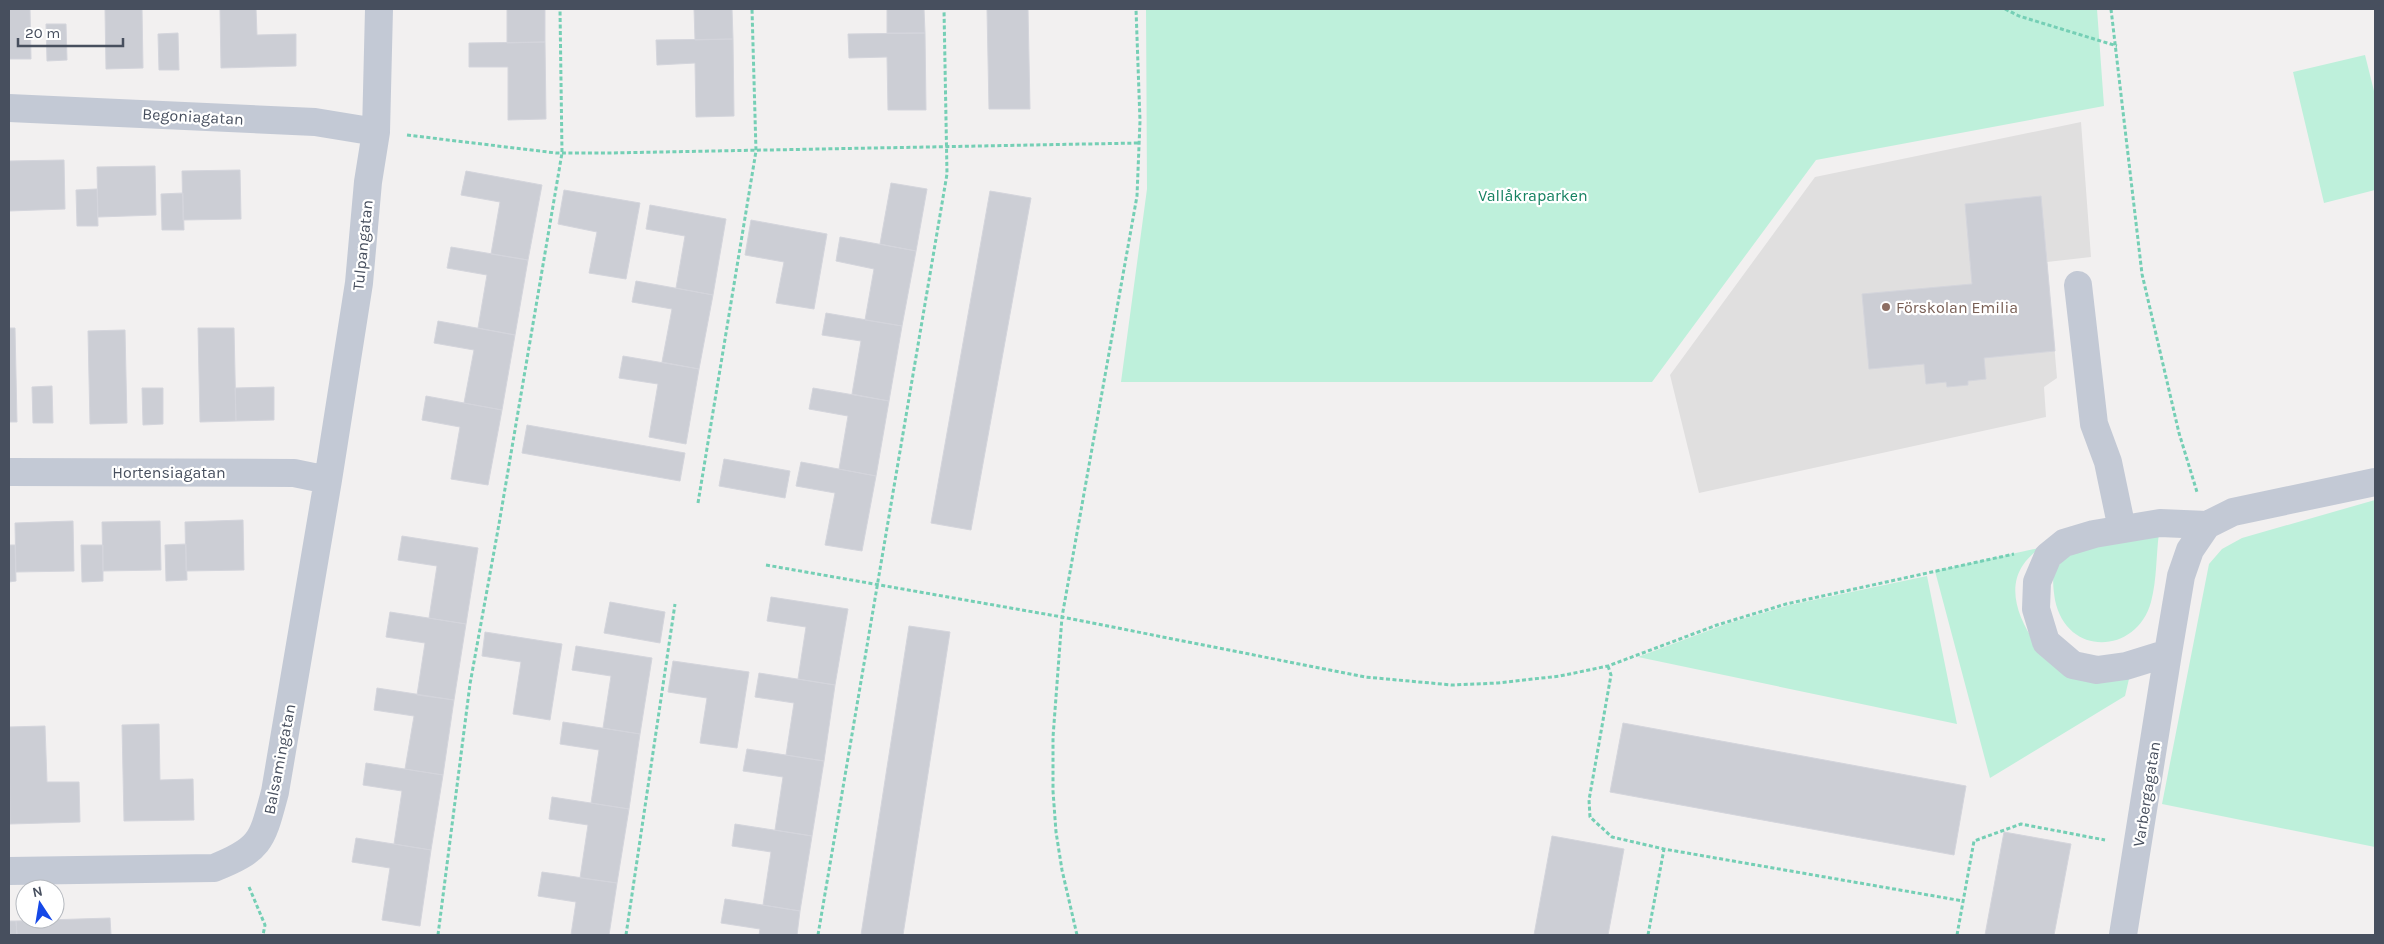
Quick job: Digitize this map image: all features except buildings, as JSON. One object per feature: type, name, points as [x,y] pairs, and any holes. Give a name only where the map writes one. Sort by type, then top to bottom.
[{"type":"street","name":"Tulpangatan","points":[[328,480],[359,283],[368,182],[376,132],[379,9]]},
{"type":"street","name":"Begoniagatan","points":[[9,108],[316,122],[376,132]]},
{"type":"street","points":[[2078,285],[2094,424],[2108,462],[2122,529]]},
{"type":"street","name":"Hortensiagatan","points":[[9,472],[294,473],[328,480]]},
{"type":"street","name":"Balsamingatan","points":[[9,871],[214,868],[237,859],[257,844],[266,825],[275,792],[328,480]]},
{"type":"street","name":"Varbergagatan","points":[[2123,935],[2168,653],[2182,576],[2190,550],[2207,525],[2232,512],[2375,482]]},
{"type":"street","name":"Varbergagatan","points":[[2168,653],[2126,666],[2096,670],[2073,665],[2046,642],[2036,609],[2037,582],[2048,556],[2064,543],[2094,534],[2160,523],[2207,525]]},
{"type":"path","points":[[438,935],[470,684],[562,153],[560,9]]},
{"type":"path","points":[[698,503],[756,151],[752,9]]},
{"type":"path","points":[[818,935],[947,174],[944,9]]},
{"type":"path","points":[[1077,935],[1062,870],[1053,791],[1052,737],[1062,617],[1137,196],[1139,143],[1136,9]]},
{"type":"path","points":[[2005,9],[2018,16],[2117,46]]},
{"type":"path","points":[[2111,9],[2117,46],[2122,112],[2142,274],[2179,433],[2207,525]]},
{"type":"path","points":[[376,132],[562,153],[1139,143]]},
{"type":"path","points":[[766,565],[876,586],[1062,617],[1365,677],[1452,684],[1498,683],[1560,676],[1608,666],[1717,624],[1786,604],[2016,554]]},
{"type":"path","points":[[626,935],[675,604]]},
{"type":"path","points":[[1608,666],[1610,675],[1589,800],[1590,817],[1612,837],[1664,849],[1963,901]]},
{"type":"path","points":[[1957,935],[1974,841],[2021,824],[2138,846]]},
{"type":"path","points":[[1648,935],[1664,849]]},
{"type":"path","points":[[237,859],[265,925],[263,935]]},
{"type":"shaded area","name":"Förskolan Emilia","points":[[2081,122],[2091,257],[2047,262],[2057,378],[2044,387],[2046,417],[1699,493],[1670,375],[1815,177]]},
{"type":"green space","name":"Vallåkraparken","points":[[1146,9],[2097,9],[2104,106],[1816,160],[1652,382],[1121,382],[1147,189]]},
{"type":"green space","points":[[2365,55],[2375,95],[2375,190],[2324,203],[2293,72]]},
{"type":"green space","points":[[2375,500],[2375,847],[2162,804],[2209,564],[2222,549],[2242,538]]},
{"type":"green space","points":[[2159,533],[2151,602],[2143,619],[2132,632],[2118,640],[2102,642],[2087,640],[2073,632],[2062,619],[2055,600],[2053,577],[2061,562],[2070,552]]},
{"type":"green space","points":[[2039,548],[2023,565],[2015,587],[2018,610],[2028,632],[2041,651],[2132,666],[2125,696],[1990,778],[1935,571]]},
{"type":"green space","points":[[1927,576],[1957,724],[1638,657],[1726,624],[1790,605]]},
{"type":"place","name":"Förskolan Emilia","points":[[1886,307]]}]
